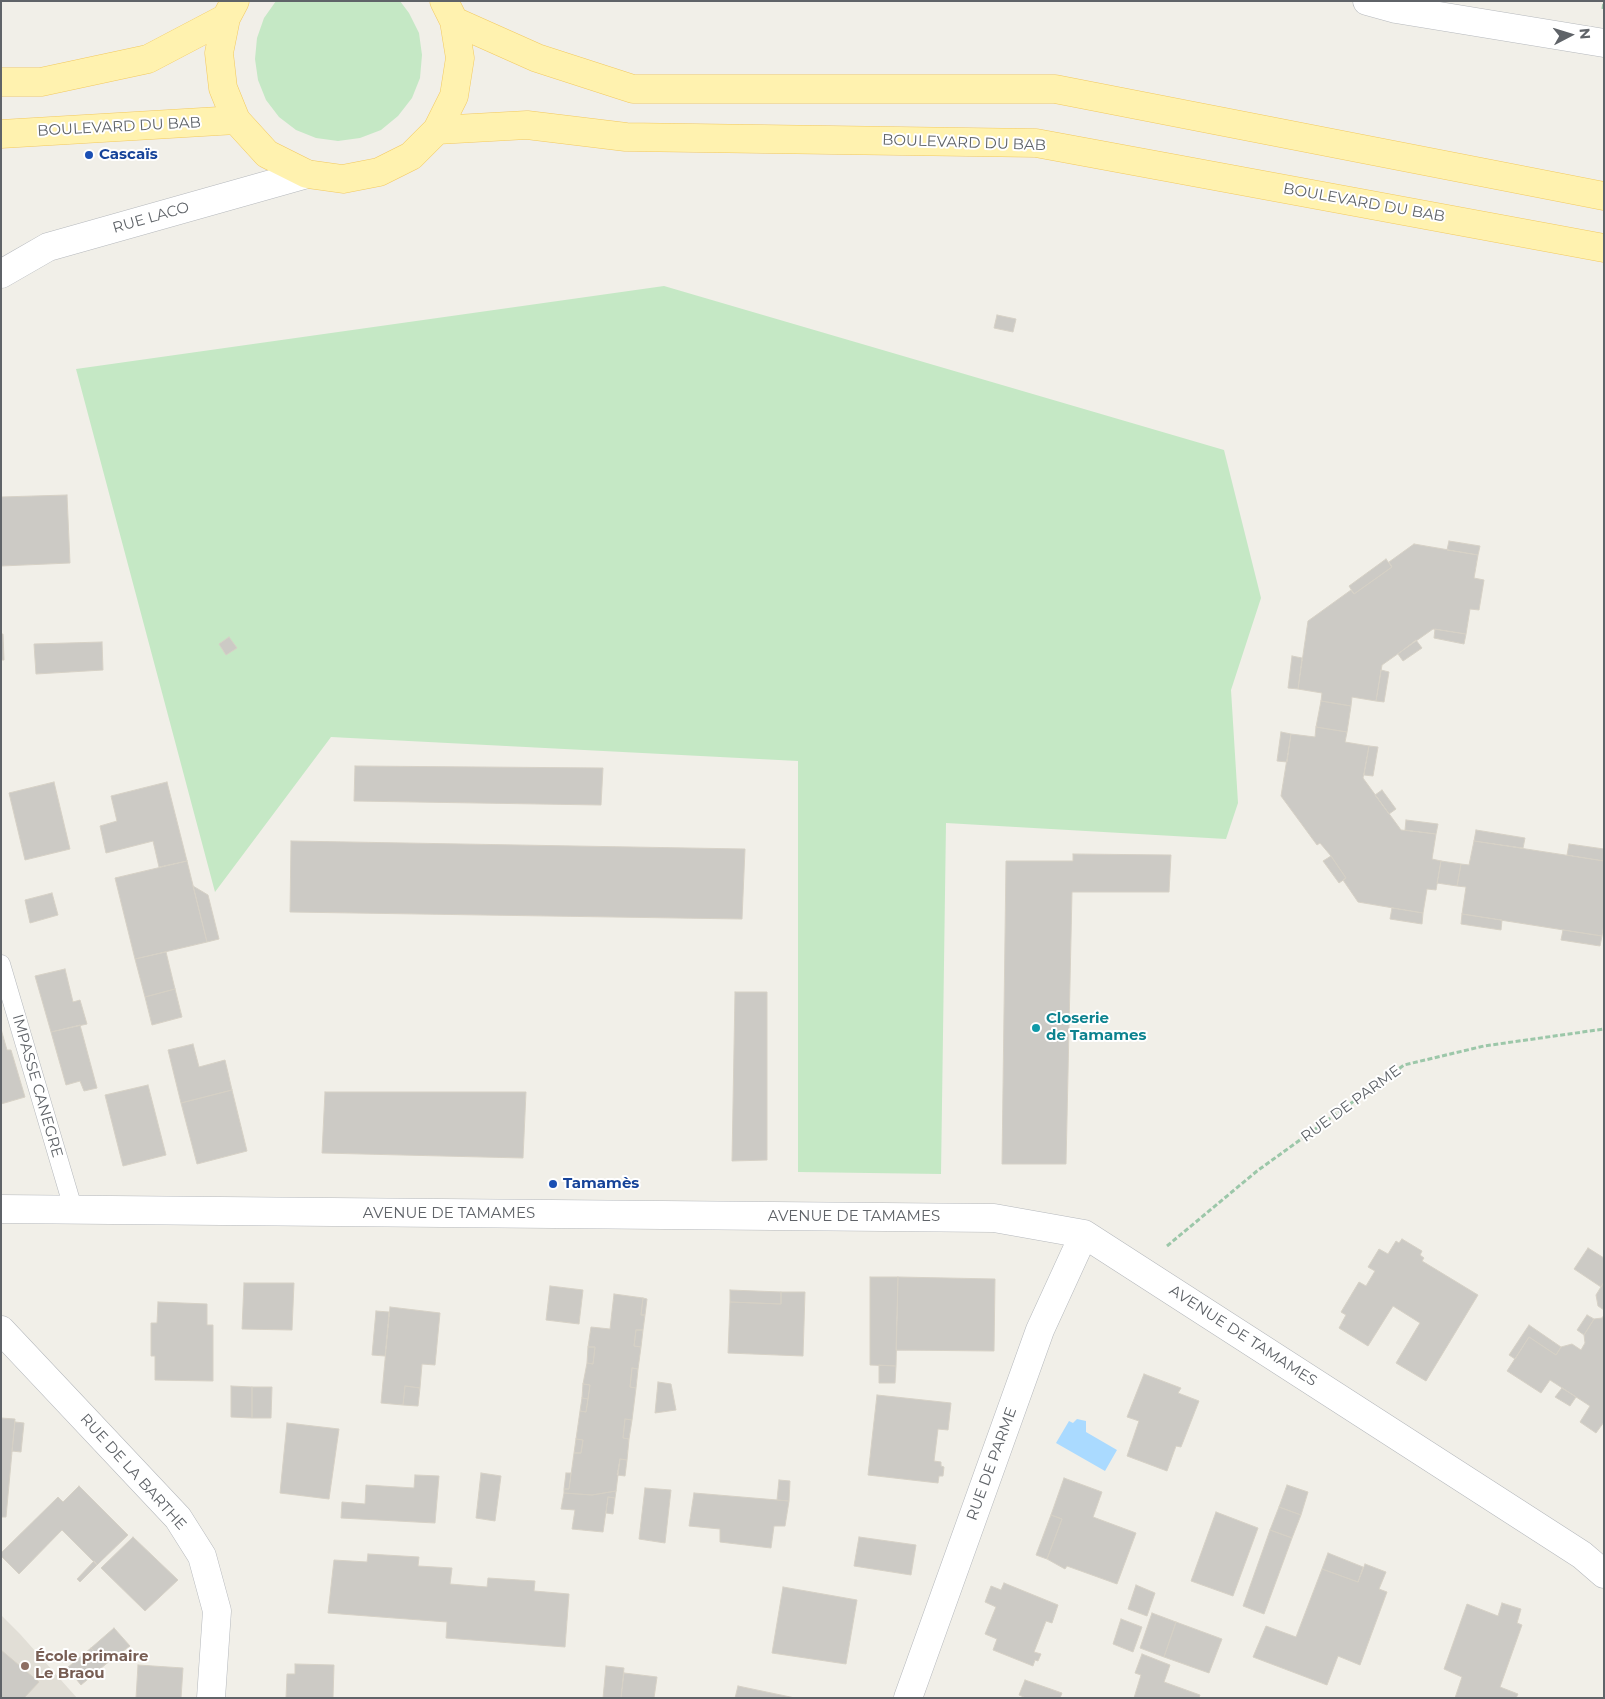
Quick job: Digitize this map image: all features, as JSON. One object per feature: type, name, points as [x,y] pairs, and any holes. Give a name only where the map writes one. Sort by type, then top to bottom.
[{"type":"main road","points":[[1,82],[42,82],[148,59],[231,10]]},
{"type":"main road","points":[[231,10],[219,53],[223,88],[236,120],[267,154],[307,174],[343,179],[379,172],[411,156],[437,130],[454,96],[460,58],[449,11]]},
{"type":"main road","points":[[449,11],[537,58],[632,89],[1055,89],[1604,196]]},
{"type":"main road","name":"BOULEVARD DU BAB","points":[[1,134],[236,120]]},
{"type":"main road","name":"BOULEVARD DU BAB","points":[[437,130],[528,125],[626,136],[1036,143],[1604,248]]},
{"type":"street","points":[[1367,1],[1396,9],[1604,43]]},
{"type":"street","name":"RUE LACO","points":[[1,274],[48,247],[307,174]]},
{"type":"street","name":"AVENUE DE TAMAMES","points":[[1,1209],[73,1208],[347,1213],[994,1218],[1084,1234],[1582,1556],[1604,1574]]},
{"type":"street","name":"RUE DE PARME","points":[[908,1698],[1040,1330],[1084,1234]]},
{"type":"street","name":"RUE DE LA BARTHE","points":[[1,1330],[178,1518],[202,1556],[217,1611],[211,1698]]},
{"type":"lane","name":"IMPASSE CANEGRE","points":[[1,964],[73,1208]]},
{"type":"path","name":"RUE DE PARME","points":[[1139,1268],[1257,1171],[1404,1065],[1484,1046],[1604,1029]]},
{"type":"shaded area","name":"École primaire Le Braou","points":[[1,1615],[20,1634],[77,1698],[1,1698]]},
{"type":"green space","points":[[276,1],[400,1],[409,13],[419,33],[422,55],[420,78],[412,98],[398,116],[381,130],[360,138],[338,141],[316,138],[296,130],[279,117],[266,100],[258,80],[255,59],[257,38],[264,18]]},
{"type":"green space","points":[[664,286],[1224,450],[1261,598],[1231,690],[1238,803],[1226,839],[946,823],[941,1174],[798,1172],[798,761],[331,737],[215,892],[76,369]]},
{"type":"water","points":[[1077,1419],[1086,1421],[1086,1432],[1117,1450],[1105,1471],[1056,1443],[1069,1421],[1073,1423]]},
{"type":"building","points":[[997,315],[1016,319],[1013,332],[994,328]]},
{"type":"building","points":[[67,495],[70,563],[1,566],[1,497]]},
{"type":"building","points":[[1449,541],[1480,546],[1478,555],[1447,550]]},
{"type":"building","points":[[1414,544],[1478,555],[1474,578],[1484,580],[1479,610],[1470,609],[1466,634],[1433,629],[1382,665],[1376,701],[1352,697],[1351,706],[1321,701],[1322,693],[1298,689],[1308,621],[1351,590],[1354,594],[1392,567],[1389,562]]},
{"type":"building","points":[[1386,559],[1392,567],[1354,594],[1349,586]]},
{"type":"building","points":[[1435,629],[1466,634],[1464,644],[1434,638]]},
{"type":"building","points":[[1,634],[3,634],[4,660],[1,660]]},
{"type":"building","points":[[229,637],[237,648],[226,655],[219,644]]},
{"type":"building","points":[[1416,640],[1422,648],[1403,661],[1398,654]]},
{"type":"building","points":[[102,642],[103,670],[36,674],[34,644]]},
{"type":"building","points":[[1292,656],[1302,658],[1298,689],[1288,688]]},
{"type":"building","points":[[1381,670],[1389,672],[1384,702],[1376,701]]},
{"type":"building","points":[[1321,701],[1351,706],[1347,732],[1316,727]]},
{"type":"building","points":[[1316,727],[1347,732],[1345,742],[1369,746],[1363,778],[1401,830],[1436,834],[1432,859],[1441,861],[1436,890],[1427,889],[1423,913],[1358,902],[1343,880],[1346,878],[1331,856],[1320,843],[1317,845],[1281,796],[1291,734],[1315,737]]},
{"type":"building","points":[[1281,732],[1291,734],[1287,762],[1277,761]]},
{"type":"building","points":[[1369,746],[1378,747],[1373,776],[1364,775]]},
{"type":"building","points":[[355,766],[603,768],[601,805],[354,801]]},
{"type":"building","points":[[54,782],[70,849],[25,860],[9,793]]},
{"type":"building","points":[[167,782],[187,861],[159,867],[153,841],[106,853],[100,826],[117,821],[111,796]]},
{"type":"building","points":[[1382,790],[1396,809],[1389,814],[1375,795]]},
{"type":"building","points":[[1406,820],[1438,824],[1436,834],[1405,830]]},
{"type":"building","points":[[1476,830],[1525,838],[1523,848],[1474,841]]},
{"type":"building","points":[[291,841],[745,849],[742,919],[290,912]]},
{"type":"building","points":[[1474,841],[1604,861],[1604,922],[1602,936],[1462,914],[1466,887],[1457,886],[1461,864],[1469,865]]},
{"type":"building","points":[[1569,844],[1604,849],[1604,861],[1567,855]]},
{"type":"building","name":"Closerie de Tamames","points":[[1073,854],[1171,855],[1169,892],[1072,892],[1066,1164],[1002,1164],[1006,861],[1073,861]]},
{"type":"building","points":[[1331,856],[1346,878],[1339,883],[1323,861]]},
{"type":"building","points":[[187,861],[207,942],[135,959],[115,878]]},
{"type":"building","points":[[1441,861],[1461,864],[1457,886],[1437,883]]},
{"type":"building","points":[[193,886],[208,895],[219,939],[207,942]]},
{"type":"building","points":[[52,893],[58,915],[30,923],[25,900]]},
{"type":"building","points":[[1392,908],[1423,913],[1422,924],[1390,919]]},
{"type":"building","points":[[1462,914],[1502,920],[1501,930],[1461,924]]},
{"type":"building","points":[[1563,930],[1602,936],[1600,946],[1561,940]]},
{"type":"building","points":[[166,952],[175,989],[145,997],[135,959]]},
{"type":"building","points":[[65,969],[73,1002],[80,1000],[87,1024],[51,1032],[35,976]]},
{"type":"building","points":[[175,989],[182,1017],[152,1025],[145,997]]},
{"type":"building","points":[[735,992],[767,992],[767,1160],[732,1161]]},
{"type":"building","points":[[80,1025],[97,1088],[84,1091],[80,1081],[66,1085],[51,1032]]},
{"type":"building","points":[[1,1029],[7,1050],[11,1050],[25,1097],[1,1104]]},
{"type":"building","points":[[193,1044],[199,1067],[225,1060],[232,1090],[181,1103],[168,1050]]},
{"type":"building","points":[[148,1085],[166,1155],[123,1166],[105,1095]]},
{"type":"building","points":[[232,1090],[247,1151],[197,1164],[181,1103]]},
{"type":"building","points":[[325,1092],[526,1092],[523,1158],[322,1153]]},
{"type":"building","points":[[1402,1239],[1422,1251],[1420,1255],[1424,1258],[1422,1261],[1478,1295],[1426,1381],[1396,1363],[1420,1323],[1393,1306],[1368,1346],[1339,1328],[1346,1315],[1341,1312],[1359,1282],[1366,1286],[1375,1271],[1368,1267],[1379,1249],[1388,1254],[1396,1241],[1399,1243]]},
{"type":"building","points":[[1588,1248],[1604,1258],[1604,1282],[1601,1287],[1574,1269]]},
{"type":"building","points":[[870,1277],[898,1277],[896,1366],[870,1365]]},
{"type":"building","points":[[898,1277],[995,1279],[994,1351],[896,1350]]},
{"type":"building","points":[[1604,1282],[1604,1310],[1598,1306],[1596,1295]]},
{"type":"building","points":[[244,1283],[294,1283],[292,1330],[242,1329]]},
{"type":"building","points":[[550,1286],[583,1290],[579,1324],[546,1320]]},
{"type":"building","points":[[730,1290],[781,1292],[781,1304],[730,1302]]},
{"type":"building","points":[[781,1292],[805,1292],[803,1356],[728,1353],[730,1302],[781,1304]]},
{"type":"building","points":[[614,1294],[643,1298],[641,1315],[645,1315],[643,1330],[636,1330],[634,1346],[641,1347],[638,1369],[632,1368],[630,1387],[636,1388],[632,1420],[625,1419],[623,1438],[629,1439],[627,1460],[620,1459],[616,1491],[592,1495],[564,1493],[564,1489],[569,1489],[574,1453],[581,1453],[583,1440],[576,1439],[580,1411],[586,1412],[590,1385],[583,1384],[587,1363],[593,1364],[595,1347],[588,1347],[591,1327],[610,1329]]},
{"type":"building","points":[[643,1298],[647,1299],[645,1315],[641,1315]]},
{"type":"building","points":[[158,1302],[207,1304],[207,1325],[213,1325],[213,1381],[155,1380],[155,1356],[151,1356],[151,1323],[157,1323]]},
{"type":"building","points":[[390,1307],[440,1313],[435,1365],[422,1364],[420,1388],[405,1386],[403,1405],[381,1403]]},
{"type":"building","points":[[376,1311],[389,1312],[385,1356],[372,1355]]},
{"type":"building","points":[[1587,1315],[1594,1319],[1584,1335],[1577,1330]]},
{"type":"building","points":[[1604,1315],[1604,1422],[1596,1433],[1580,1422],[1590,1406],[1550,1380],[1541,1393],[1507,1371],[1529,1337],[1556,1355],[1561,1347],[1572,1344],[1581,1350],[1585,1343],[1584,1335],[1594,1319],[1602,1318]]},
{"type":"building","points":[[1529,1325],[1561,1347],[1556,1355],[1529,1337],[1515,1359],[1509,1355]]},
{"type":"building","points":[[636,1330],[643,1330],[641,1347],[634,1346]]},
{"type":"building","points":[[588,1347],[595,1347],[593,1364],[587,1363]]},
{"type":"building","points":[[879,1365],[896,1366],[895,1383],[879,1383]]},
{"type":"building","points":[[632,1368],[638,1369],[636,1388],[630,1387]]},
{"type":"building","points":[[1144,1374],[1181,1388],[1178,1393],[1199,1401],[1181,1447],[1176,1446],[1167,1471],[1127,1456],[1139,1421],[1127,1417]]},
{"type":"building","points":[[658,1382],[671,1384],[676,1410],[655,1413]]},
{"type":"building","points":[[583,1384],[590,1385],[588,1399],[582,1398]]},
{"type":"building","points":[[231,1386],[252,1387],[252,1418],[231,1417]]},
{"type":"building","points":[[405,1386],[420,1388],[418,1406],[403,1405]]},
{"type":"building","points":[[252,1387],[272,1387],[271,1418],[252,1418]]},
{"type":"building","points":[[1562,1388],[1576,1397],[1570,1406],[1555,1397]]},
{"type":"building","points":[[877,1395],[951,1403],[948,1430],[938,1429],[934,1461],[941,1462],[941,1466],[944,1467],[943,1476],[939,1476],[938,1483],[868,1475]]},
{"type":"building","points":[[582,1398],[588,1399],[586,1412],[580,1411]]},
{"type":"building","points":[[1,1418],[15,1419],[6,1517],[1,1517]]},
{"type":"building","points":[[625,1419],[632,1420],[629,1439],[623,1438]]},
{"type":"building","points":[[15,1422],[24,1423],[21,1452],[12,1451]]},
{"type":"building","points":[[287,1423],[339,1429],[329,1499],[280,1493]]},
{"type":"building","points":[[576,1439],[583,1440],[581,1453],[574,1453]]},
{"type":"building","points":[[620,1459],[627,1460],[625,1476],[617,1475]]},
{"type":"building","points":[[481,1473],[501,1476],[495,1521],[476,1518]]},
{"type":"building","points":[[566,1473],[571,1473],[569,1489],[564,1489]]},
{"type":"building","points":[[415,1475],[439,1476],[435,1523],[341,1518],[342,1502],[365,1504],[366,1485],[414,1488]]},
{"type":"building","points":[[1064,1478],[1102,1492],[1093,1517],[1136,1533],[1117,1584],[1067,1566],[1065,1569],[1047,1559],[1062,1519],[1051,1515]]},
{"type":"building","points":[[779,1480],[790,1481],[789,1501],[777,1500]]},
{"type":"building","points":[[1287,1485],[1308,1492],[1301,1515],[1279,1507]]},
{"type":"building","points":[[79,1486],[128,1535],[97,1565],[62,1530],[19,1574],[1,1556],[1,1553],[58,1497],[63,1502]]},
{"type":"building","points":[[645,1488],[671,1490],[665,1543],[639,1539]]},
{"type":"building","points":[[616,1491],[615,1498],[608,1497],[603,1532],[572,1529],[575,1510],[561,1509],[564,1493],[592,1495]]},
{"type":"building","points":[[694,1493],[789,1501],[785,1526],[774,1526],[771,1548],[720,1542],[720,1529],[689,1526]]},
{"type":"building","points":[[608,1497],[615,1498],[613,1514],[606,1513]]},
{"type":"building","points":[[1279,1507],[1301,1515],[1292,1538],[1270,1530]]},
{"type":"building","points":[[1216,1512],[1258,1528],[1233,1596],[1191,1581]]},
{"type":"building","points":[[1051,1515],[1062,1519],[1047,1559],[1036,1555]]},
{"type":"building","points":[[1270,1530],[1292,1538],[1264,1614],[1243,1606]]},
{"type":"building","points":[[133,1537],[178,1580],[145,1611],[101,1568]]},
{"type":"building","points":[[859,1537],[916,1545],[911,1575],[854,1566]]},
{"type":"building","points":[[1328,1553],[1363,1567],[1358,1582],[1322,1569]]},
{"type":"building","points":[[368,1554],[419,1557],[418,1566],[452,1568],[450,1584],[487,1587],[488,1578],[535,1581],[534,1591],[569,1594],[565,1647],[446,1638],[447,1622],[328,1613],[334,1560],[367,1562]]},
{"type":"building","points":[[94,1561],[97,1565],[80,1582],[77,1579]]},
{"type":"building","points":[[1365,1564],[1386,1572],[1379,1589],[1387,1592],[1360,1665],[1338,1656],[1327,1685],[1253,1657],[1266,1626],[1296,1637],[1322,1569],[1358,1582]]},
{"type":"building","points":[[1004,1583],[1058,1605],[1052,1623],[1046,1621],[1034,1652],[1041,1654],[1038,1661],[1035,1660],[1033,1666],[993,1650],[997,1639],[985,1634],[996,1607],[985,1602],[991,1586],[1001,1590]]},
{"type":"building","points":[[1136,1585],[1155,1593],[1147,1616],[1128,1609]]},
{"type":"building","points":[[783,1587],[857,1600],[846,1664],[772,1653]]},
{"type":"building","points":[[1502,1603],[1521,1609],[1517,1623],[1522,1625],[1500,1687],[1518,1694],[1516,1698],[1455,1698],[1462,1677],[1444,1669],[1467,1604],[1498,1616]]},
{"type":"building","points":[[1152,1613],[1176,1622],[1164,1657],[1140,1648]]},
{"type":"building","points":[[1121,1619],[1142,1627],[1133,1652],[1113,1644]]},
{"type":"building","points":[[1176,1622],[1222,1639],[1209,1673],[1164,1657]]},
{"type":"building","points":[[114,1628],[130,1646],[106,1664],[91,1648]]},
{"type":"building","points":[[91,1648],[106,1664],[81,1685],[67,1668]]},
{"type":"building","points":[[1,1650],[39,1682],[24,1698],[1,1698]]},
{"type":"building","points":[[1142,1654],[1170,1665],[1164,1682],[1200,1695],[1199,1698],[1134,1698],[1141,1675],[1135,1673]]},
{"type":"building","points":[[295,1664],[334,1665],[333,1698],[286,1698],[287,1674],[295,1674]]},
{"type":"building","points":[[138,1665],[183,1668],[181,1698],[136,1698]]},
{"type":"building","points":[[606,1666],[624,1668],[621,1698],[603,1698]]},
{"type":"building","points":[[624,1673],[657,1677],[654,1698],[621,1698]]},
{"type":"building","points":[[1025,1680],[1062,1693],[1060,1698],[1026,1698],[1019,1695]]},
{"type":"building","points":[[738,1686],[795,1698],[735,1698]]},
{"type":"place","name":"Cascaïs","points":[[89,155]]},
{"type":"place","name":"Closerie de Tamames","points":[[1036,1028]]},
{"type":"place","name":"Tamamès","points":[[553,1184]]},
{"type":"place","name":"École primaire Le Braou","points":[[25,1666]]}]
